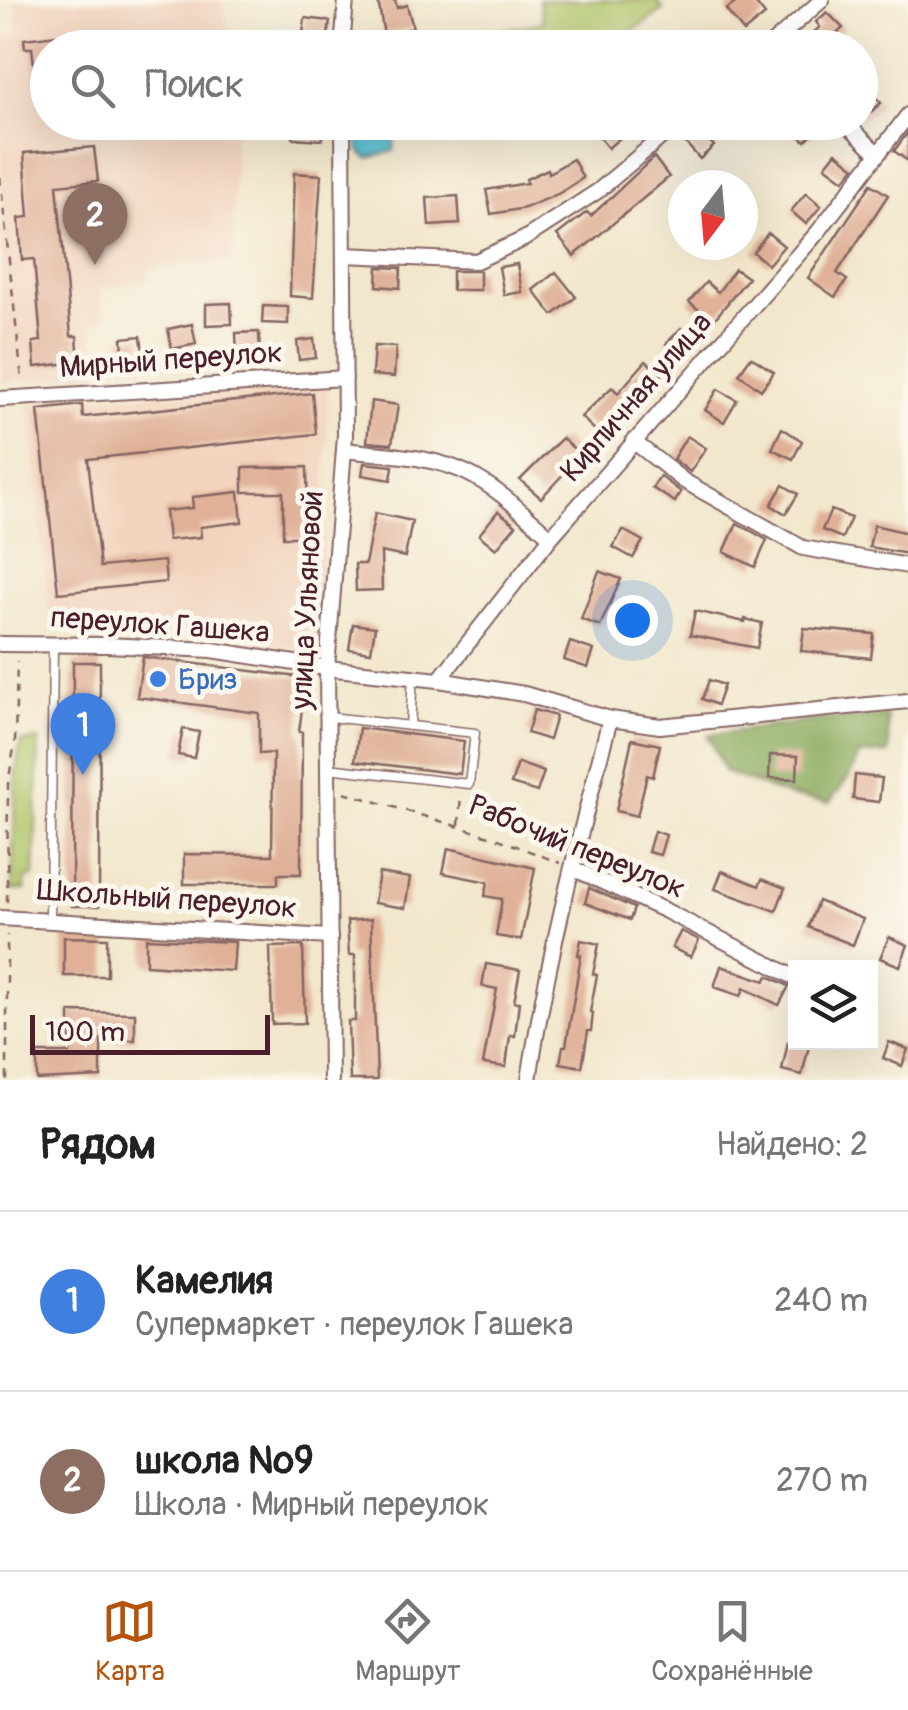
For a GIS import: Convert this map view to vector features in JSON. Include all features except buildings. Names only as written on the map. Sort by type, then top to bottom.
[{"type":"street","points":[[344,30],[346,0]]},
{"type":"street","points":[[788,30],[822,0]]},
{"type":"street","name":"Кирпичная улица","points":[[439,680],[551,537],[818,232],[908,115]]},
{"type":"street","name":"улица Ульяновой","points":[[331,1080],[327,668],[344,450],[343,140]]},
{"type":"street","points":[[345,255],[476,261],[524,239],[598,191],[657,140]]},
{"type":"street","points":[[864,140],[876,152]]},
{"type":"street","name":"Мирный переулок","points":[[0,398],[345,378]]},
{"type":"street","points":[[634,441],[684,481],[802,548],[908,566]]},
{"type":"street","points":[[344,450],[431,462],[468,474],[510,502],[551,537]]},
{"type":"street","name":"переулок Гашека","points":[[0,644],[212,650],[524,694],[610,719],[660,726],[908,701]]},
{"type":"street","points":[[529,1080],[572,868],[610,719]]},
{"type":"street","name":"Рабочий переулок","points":[[572,868],[788,974]]},
{"type":"street","name":"Школьный переулок","points":[[4,918],[330,937]]},
{"type":"lane","points":[[50,918],[52,644]]},
{"type":"lane","points":[[410,726],[413,676]]},
{"type":"lane","points":[[328,717],[475,732],[469,784],[328,768]]},
{"type":"path","points":[[0,177],[23,397]]},
{"type":"path","points":[[7,1080],[4,918],[17,644]]},
{"type":"path","points":[[459,827],[462,783]]},
{"type":"path","name":"Рабочий переулок","points":[[328,787],[459,827],[572,868]]},
{"type":"shaded area","points":[[15,0],[222,0],[229,30],[30,30],[30,140],[235,140],[233,261],[148,269],[149,281],[99,289],[106,319],[93,323],[97,374],[0,383],[0,41],[19,36]]},
{"type":"shaded area","points":[[328,387],[321,653],[50,617],[29,405],[86,397]]},
{"type":"green space","points":[[539,0],[657,0],[663,10],[634,30],[504,30],[543,22]]},
{"type":"green space","points":[[887,716],[889,753],[859,755],[849,777],[829,803],[789,796],[725,772],[708,735],[817,720]]},
{"type":"green space","points":[[39,740],[34,876],[25,879],[25,890],[12,890],[16,770],[21,742]]},
{"type":"water","points":[[357,140],[394,140],[394,151],[368,158],[360,151]]},
{"type":"place","name":"школа №9","points":[[95,265]]},
{"type":"place","name":"Бриз","points":[[158,679]]},
{"type":"place","name":"Камелия","points":[[83,775]]}]
